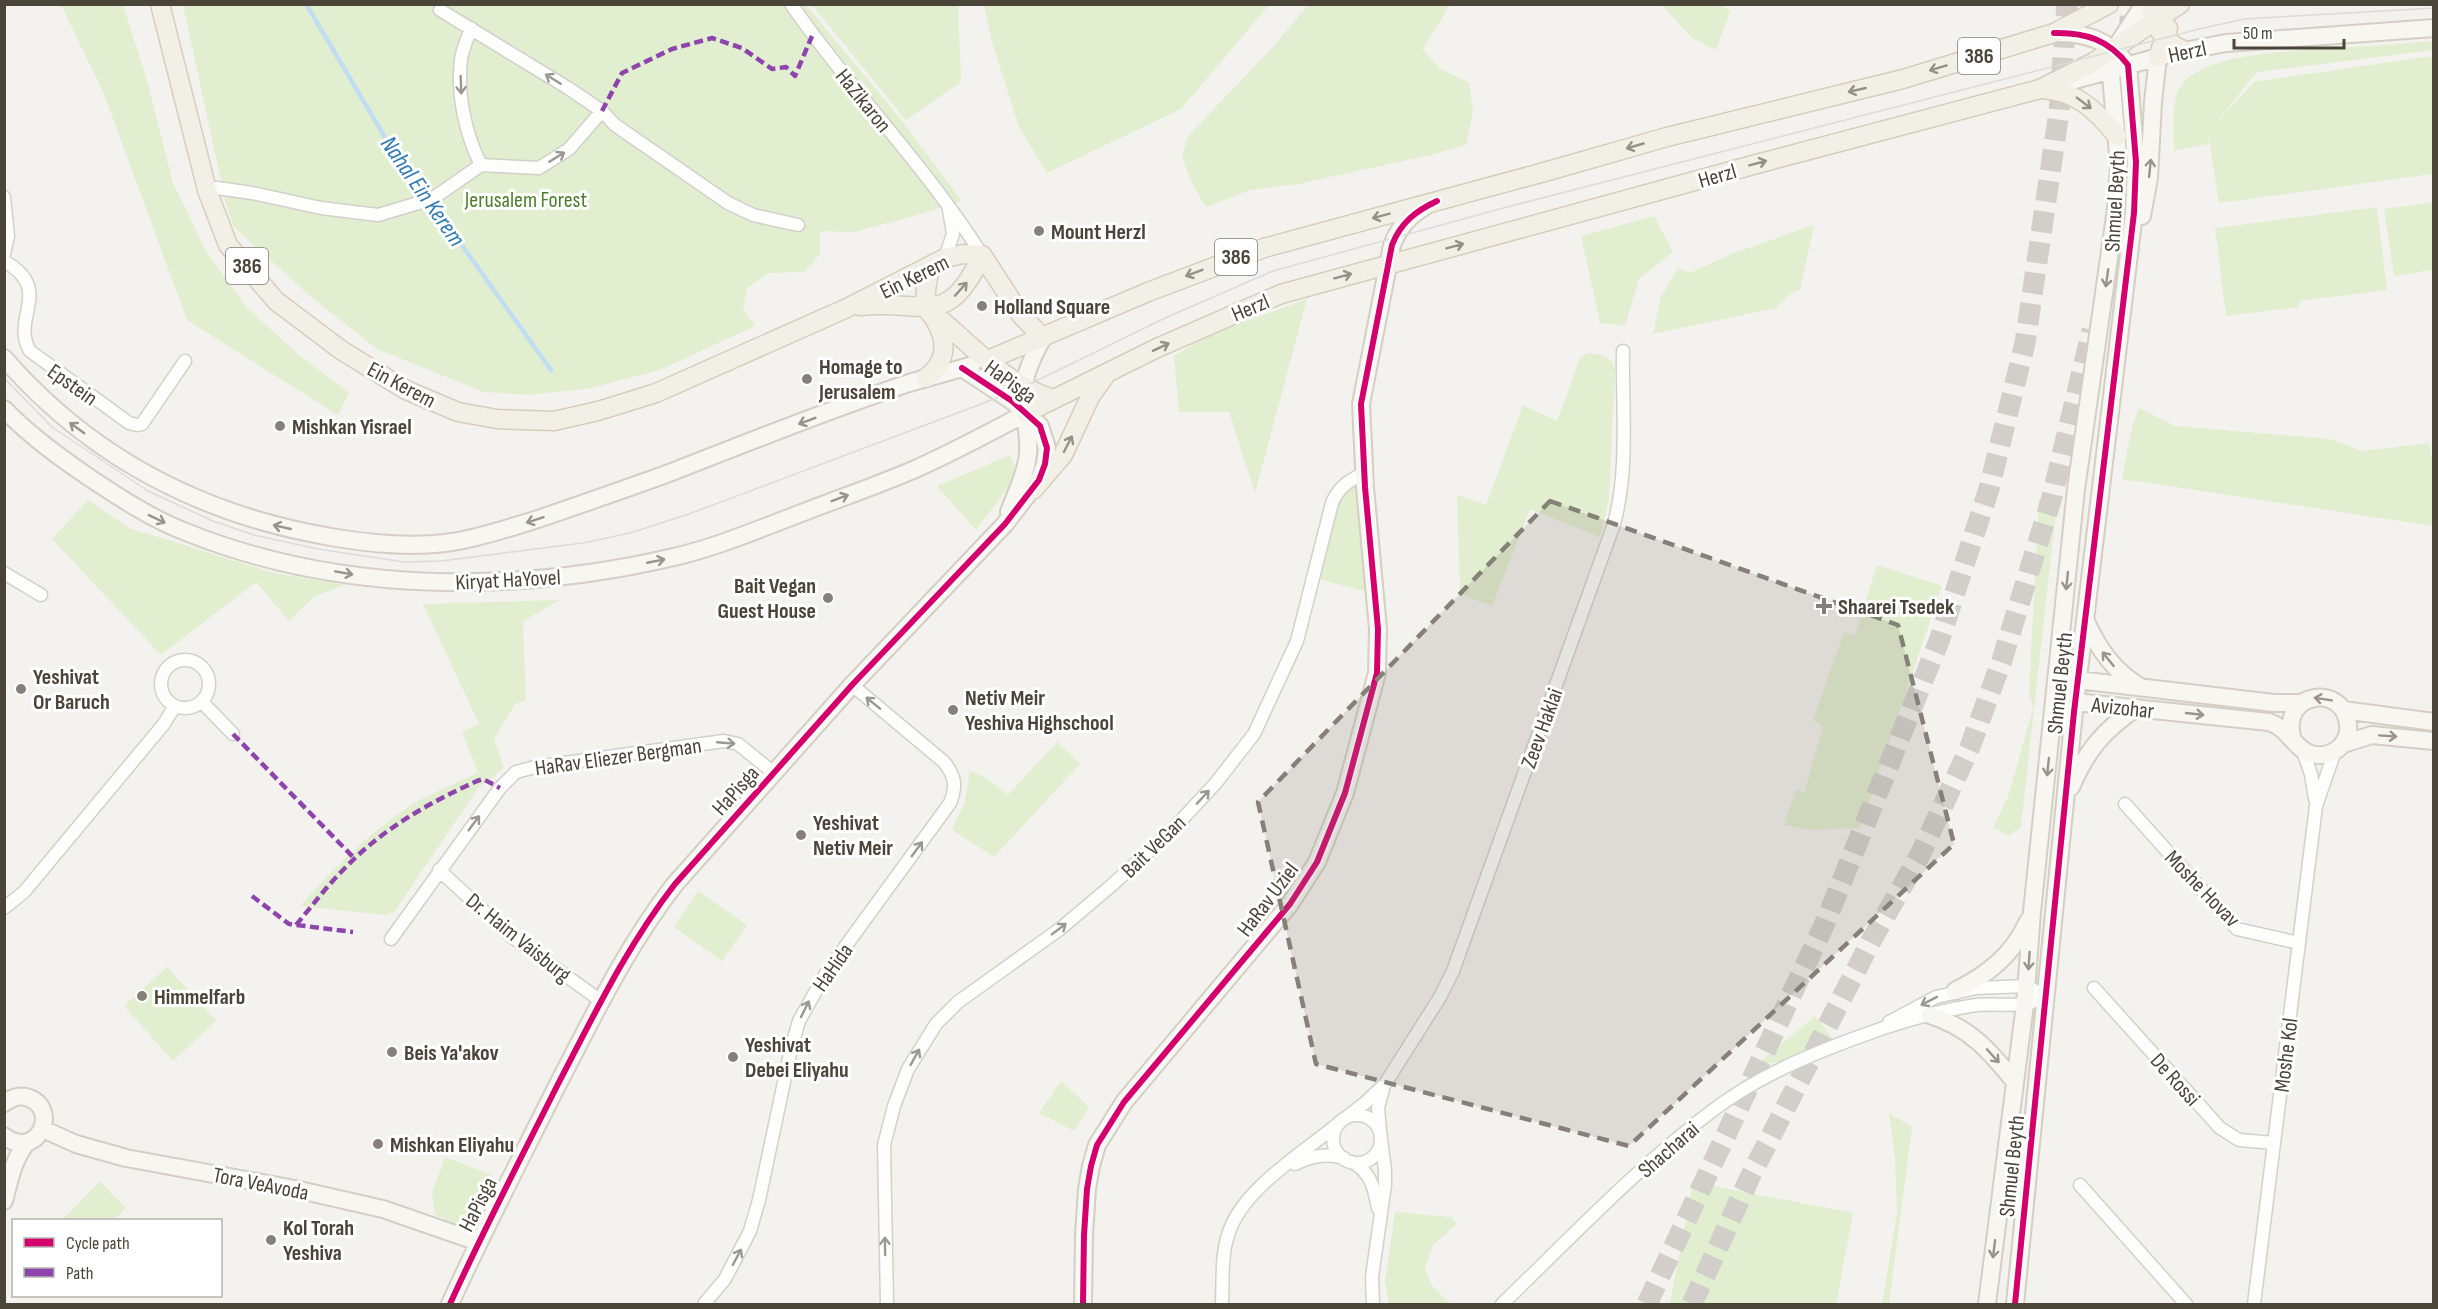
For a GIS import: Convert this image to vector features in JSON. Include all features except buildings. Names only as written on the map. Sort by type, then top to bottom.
[{"type":"main road","name":"Ein Kerem","points":[[160,4],[207,190],[228,245],[276,301],[342,350],[406,390],[458,412],[518,420],[554,421],[598,411],[656,393],[847,308],[938,261],[963,254],[982,255]]},
{"type":"main road","name":"386","points":[[988,360],[1235,257],[1667,137],[1903,79],[2054,33],[2109,4]]},
{"type":"main road","points":[[2151,4],[2159,30],[2158,57]]},
{"type":"main road","name":"386","points":[[2040,89],[2075,73],[2114,50],[2159,30],[2181,4]]},
{"type":"main road","points":[[2159,30],[2184,51]]},
{"type":"main road","points":[[2040,89],[2066,93],[2081,100],[2117,136]]},
{"type":"main road","name":"Herzl","points":[[1026,413],[1108,372],[1281,294],[2040,89]]},
{"type":"main road","points":[[927,308],[944,304],[954,297],[972,277],[982,255]]},
{"type":"main road","name":"HaZikaron","points":[[982,255],[1021,315],[1043,338]]},
{"type":"main road","points":[[926,378],[941,363],[945,349],[941,332],[927,308],[927,284],[938,261]]},
{"type":"main road","name":"Ein Kerem","points":[[847,308],[871,304],[927,308],[1024,387],[1054,399]]},
{"type":"main road","points":[[1033,490],[1063,455],[1090,397],[1108,372]]},
{"type":"street","name":"HaZikaron","points":[[790,4],[812,36],[939,193],[982,255]]},
{"type":"street","name":"Shmuel Beyth","points":[[1987,1305],[2027,986],[2032,912],[2076,489],[2116,209],[2117,136],[2110,70],[2114,50],[2144,4]]},
{"type":"street","points":[[440,10],[602,111],[615,125],[729,203],[753,215],[798,225]]},
{"type":"street","points":[[471,28],[461,58],[463,110],[471,145],[481,165]]},
{"type":"street","name":"Herzl","points":[[2040,89],[2158,57],[2252,40],[2433,28]]},
{"type":"street","points":[[2054,33],[2085,34],[2114,50],[2128,65]]},
{"type":"street","points":[[2126,287],[2150,178],[2153,92],[2158,57]]},
{"type":"street","name":"Shmuel Beyth","points":[[2015,1305],[2075,702],[2134,213],[2136,162],[2128,65]]},
{"type":"street","points":[[207,190],[217,188],[252,193],[321,208],[378,215],[432,199],[481,165],[539,168],[569,149],[602,111]]},
{"type":"street","name":"HaZikaron","points":[[938,261],[952,242],[953,227],[949,210],[939,193]]},
{"type":"street","points":[[4,197],[8,236],[4,254]]},
{"type":"street","points":[[1364,473],[1361,405],[1372,343],[1393,262],[1392,245],[1400,227],[1417,212],[1437,201]]},
{"type":"street","name":"Epstein","points":[[4,261],[21,274],[28,286],[29,311],[23,330],[25,342],[30,351],[129,423],[137,426],[142,424],[185,362]]},
{"type":"street","name":"HaPisga","points":[[1005,524],[1026,466],[1028,446],[1024,387],[1030,364],[1043,338]]},
{"type":"street","name":"Zeev Haklai","points":[[1344,1119],[1384,1084],[1426,1021],[1452,971],[1614,524],[1618,509],[1623,454],[1623,351]]},
{"type":"street","name":"Kiryat HaYovel","points":[[4,358],[47,404],[75,426],[125,461],[197,500],[280,527],[369,543],[408,545],[475,538],[542,517],[926,378],[988,360]]},
{"type":"street","name":"HaPisga","points":[[450,1305],[478,1242],[600,1001],[636,938],[656,909],[675,884],[852,685],[1005,524],[1033,490],[1043,472],[1047,448],[1042,430],[1026,413],[962,368]]},
{"type":"street","name":"Kiryat HaYovel","points":[[4,409],[39,443],[72,466],[146,513],[183,531],[247,554],[363,577],[412,582],[558,577],[599,572],[675,557],[758,530],[910,471],[1026,413]]},
{"type":"street","name":"Bait VeGan","points":[[886,1305],[884,1145],[897,1097],[908,1069],[920,1048],[936,1024],[958,1002],[1060,929],[1113,885],[1172,830],[1254,734],[1297,641],[1337,491],[1347,482],[1364,473]]},
{"type":"street","name":"HaRav Uziel","points":[[1083,1305],[1087,1189],[1097,1145],[1124,1102],[1290,904],[1307,880],[1330,832],[1345,793],[1373,694],[1379,650],[1364,473]]},
{"type":"street","points":[[4,573],[41,595]]},
{"type":"street","points":[[2085,619],[2096,642],[2110,662],[2143,688]]},
{"type":"street","points":[[178,661],[194,662],[206,672],[209,688],[202,702],[188,708],[175,706],[166,699],[161,684],[166,670],[178,661]]},
{"type":"street","name":"Avizohar","points":[[2056,688],[2078,680],[2274,703],[2301,703],[2308,699],[2324,698],[2331,700],[2343,710],[2433,722]]},
{"type":"street","name":"HaHida","points":[[704,1305],[725,1279],[750,1231],[799,1021],[826,973],[950,803],[955,791],[954,776],[944,762],[852,685]]},
{"type":"street","name":"Avizohar","points":[[2056,688],[2075,702],[2269,722],[2283,729],[2303,751]]},
{"type":"street","points":[[202,702],[233,734]]},
{"type":"street","points":[[2292,737],[2290,722],[2301,703]]},
{"type":"street","points":[[4,908],[24,892],[162,725],[175,706]]},
{"type":"street","points":[[2064,808],[2077,774],[2095,743],[2112,726],[2136,708]]},
{"type":"street","points":[[2339,747],[2349,727],[2343,710]]},
{"type":"street","points":[[2303,751],[2319,755],[2372,735],[2433,741]]},
{"type":"street","name":"HaRav Eliezer Bergman","points":[[391,939],[500,788],[516,772],[535,767],[724,741],[738,744],[774,773]]},
{"type":"street","name":"Moshe Kol","points":[[2316,806],[2339,747]]},
{"type":"street","name":"Moshe Kol","points":[[2254,1305],[2316,806],[2312,774],[2303,751]]},
{"type":"street","name":"Moshe Hovav","points":[[2125,804],[2237,929],[2299,943]]},
{"type":"street","name":"Dr. Haim Vaisburg","points":[[439,870],[511,936],[600,1001]]},
{"type":"street","points":[[1955,991],[2000,963],[2018,940],[2032,912]]},
{"type":"street","name":"Shacharai","points":[[1862,1036],[1936,997],[1955,991],[1990,986],[2027,986]]},
{"type":"street","points":[[2027,986],[2046,997]]},
{"type":"street","name":"De Rossi","points":[[2094,988],[2220,1128],[2239,1140],[2274,1143]]},
{"type":"street","name":"Shacharai","points":[[1502,1305],[1601,1207],[1713,1110],[1762,1079],[1799,1061],[1862,1036],[1930,1015],[1989,1004],[2025,1004],[2046,997]]},
{"type":"street","points":[[1930,1015],[1947,1021],[1970,1034],[2015,1082]]},
{"type":"street","name":"Zeev Haklai","points":[[1380,1136],[1378,1108],[1384,1084]]},
{"type":"street","points":[[4,1103],[21,1096],[36,1101],[44,1115],[43,1129],[38,1136],[27,1142],[17,1143],[4,1136]]},
{"type":"street","points":[[1222,1305],[1227,1237],[1251,1196],[1344,1119],[1358,1115],[1366,1117],[1376,1125],[1380,1136],[1385,1185],[1372,1278],[1373,1305]]},
{"type":"street","points":[[1344,1119],[1333,1136],[1334,1144],[1338,1153],[1361,1167],[1371,1180],[1380,1220]]},
{"type":"street","name":"Tora VeAvoda","points":[[43,1129],[76,1144],[126,1158],[367,1205],[412,1218],[478,1242]]},
{"type":"street","points":[[1268,1180],[1307,1158],[1331,1155],[1348,1160],[1368,1160],[1379,1148],[1380,1136]]},
{"type":"street","points":[[4,1201],[13,1165],[27,1142]]},
{"type":"street","points":[[2080,1185],[2186,1305]]},
{"type":"highlighted area","points":[[1550,501],[1898,625],[1954,844],[1629,1146],[1316,1064],[1258,802]]},
{"type":"green space","points":[[984,4],[1269,5],[1181,109],[1047,173],[1019,127],[992,42]]},
{"type":"green space","points":[[61,5],[123,5],[146,77],[173,183],[206,251],[246,307],[298,354],[349,393],[338,415],[187,320],[104,94]]},
{"type":"green space","name":"Jerusalem Forest","points":[[183,5],[806,5],[898,116],[962,201],[854,232],[820,231],[820,254],[804,272],[769,273],[747,288],[743,308],[755,326],[660,370],[587,389],[529,395],[484,392],[377,349],[310,296],[233,226],[226,204]]},
{"type":"green space","points":[[812,5],[958,5],[961,82],[906,120]]},
{"type":"green space","points":[[1308,5],[1450,5],[1423,49],[1439,68],[1469,83],[1473,112],[1466,145],[1298,184],[1250,190],[1206,207],[1190,180],[1182,156],[1188,136],[1272,48]]},
{"type":"green space","points":[[1662,5],[1722,5],[1730,12],[1716,50],[1691,37]]},
{"type":"green space","points":[[2433,41],[2433,50],[2257,72],[2213,126],[2254,82],[2433,56],[2433,174],[2219,203],[2209,140],[2212,129],[2207,144],[2174,151],[2174,113],[2178,91],[2188,78],[2205,68],[2226,61],[2274,52]]},
{"type":"green space","points":[[2433,202],[2433,270],[2394,276],[2384,209]]},
{"type":"green space","points":[[2377,207],[2387,290],[2299,301],[2299,307],[2226,316],[2215,228]]},
{"type":"green space","points":[[1654,216],[1673,252],[1639,279],[1625,326],[1600,323],[1581,236]]},
{"type":"green space","points":[[1814,225],[1800,290],[1791,293],[1776,308],[1653,334],[1661,297],[1678,268],[1690,273],[1731,254]]},
{"type":"green space","points":[[1307,299],[1255,493],[1229,412],[1179,412],[1174,356],[1213,333]]},
{"type":"green space","points":[[1587,353],[1607,358],[1615,367],[1609,499],[1600,537],[1530,509],[1492,606],[1460,594],[1457,495],[1486,505],[1523,405],[1557,421],[1580,358]]},
{"type":"green space","points":[[2139,408],[2175,426],[2330,439],[2362,451],[2429,443],[2433,457],[2433,526],[2122,479],[2132,426]]},
{"type":"green space","points":[[1010,455],[1015,467],[1010,485],[976,530],[937,486]]},
{"type":"green space","points":[[1361,479],[1372,593],[1318,579],[1337,501],[1343,492]]},
{"type":"green space","points":[[2039,499],[2045,499],[2056,511],[2021,827],[2009,836],[1993,828],[2008,797],[2033,709],[2029,691]]},
{"type":"green space","points":[[88,500],[129,528],[274,573],[345,585],[315,596],[289,621],[256,582],[161,655],[52,539]]},
{"type":"green space","points":[[1877,565],[1942,586],[1860,828],[1810,830],[1784,825],[1796,789],[1804,793],[1823,727],[1813,720],[1844,632],[1855,635]]},
{"type":"green space","points":[[560,600],[523,621],[526,700],[515,704],[494,739],[504,768],[478,788],[395,911],[386,915],[300,906],[351,853],[378,829],[416,802],[478,772],[462,732],[479,724],[423,604]]},
{"type":"green space","points":[[1057,742],[1080,764],[994,857],[952,830],[965,801],[970,771],[985,777],[1008,795]]},
{"type":"green space","points":[[698,891],[747,925],[722,961],[674,927]]},
{"type":"green space","points":[[167,967],[216,1021],[173,1061],[124,1006]]},
{"type":"green space","points":[[1815,1016],[1832,1038],[1785,1061],[1756,1065]]},
{"type":"green space","points":[[1061,1081],[1089,1107],[1074,1131],[1039,1113]]},
{"type":"green space","points":[[1889,1113],[1912,1127],[1889,1304],[1882,1304],[1897,1212],[1895,1157]]},
{"type":"green space","points":[[445,1157],[491,1175],[478,1209],[465,1225],[450,1222],[435,1214],[432,1193]]},
{"type":"green space","points":[[100,1181],[126,1208],[114,1219],[63,1219]]},
{"type":"green space","points":[[1693,1182],[1853,1213],[1836,1304],[1670,1304]]},
{"type":"green space","points":[[1395,1212],[1451,1217],[1457,1224],[1433,1245],[1425,1269],[1432,1286],[1451,1304],[1389,1304],[1385,1282]]},
{"type":"waterway","name":"Nahal Ein Kerem","points":[[306,4],[386,139],[551,370]]},
{"type":"tunnel","points":[[1647,1304],[1825,923],[1939,641],[1989,489],[2025,343],[2059,112],[2067,4]]},
{"type":"tunnel","points":[[2129,37],[2131,4]]},
{"type":"tunnel","points":[[1692,1304],[1751,1175],[1871,941],[1920,855],[1970,747],[2002,660],[2052,497],[2092,330]]},
{"type":"tram line","points":[[4,378],[52,427],[148,491],[213,521],[254,535],[318,549],[404,562],[441,561],[583,543],[630,533],[686,515],[976,406],[1024,387],[1163,319],[1273,271],[1507,207],[2199,29],[2244,19],[2434,8]]},
{"type":"marked path","points":[[602,111],[622,73],[672,49],[712,38],[742,48],[772,69],[786,67],[795,76],[812,36]]},
{"type":"marked path","points":[[233,734],[354,858]]},
{"type":"marked path","points":[[296,925],[358,855],[389,830],[477,781],[483,779],[500,788]]},
{"type":"marked path","points":[[252,896],[289,924],[353,932]]},
{"type":"cycle path","points":[[2015,1304],[2074,712],[2134,213],[2136,162],[2128,65],[2113,49],[2096,39],[2076,34],[2054,33]]},
{"type":"cycle path","points":[[1083,1304],[1087,1189],[1097,1145],[1124,1102],[1290,904],[1317,862],[1345,793],[1377,673],[1378,629],[1365,487],[1361,404],[1392,245],[1410,218],[1437,201]]},
{"type":"cycle path","points":[[450,1304],[597,1009],[657,908],[675,884],[852,685],[1005,524],[1039,480],[1045,464],[1047,448],[1040,426],[1012,401],[962,368]]},
{"type":"place","name":"Mount Herzl","points":[[1039,231]]},
{"type":"place","name":"Holland Square","points":[[982,306]]},
{"type":"place","name":"Homage to Jerusalem","points":[[807,379]]},
{"type":"place","name":"Mishkan Yisrael","points":[[280,426]]},
{"type":"place","name":"Bait Vegan Guest House","points":[[828,598]]},
{"type":"place","name":"Shaarei Tsedek","points":[[1824,606]]},
{"type":"place","name":"Yeshivat Or Baruch","points":[[21,689]]},
{"type":"place","name":"Netiv Meir Yeshiva Highschool","points":[[953,710]]},
{"type":"place","name":"Yeshivat Netiv Meir","points":[[801,835]]},
{"type":"place","name":"Himmelfarb","points":[[142,996]]},
{"type":"place","name":"Beis Ya'akov","points":[[392,1052]]},
{"type":"place","name":"Yeshivat Debei Eliyahu","points":[[733,1057]]},
{"type":"place","name":"Mishkan Eliyahu","points":[[378,1144]]},
{"type":"place","name":"Kol Torah Yeshiva","points":[[271,1240]]}]
